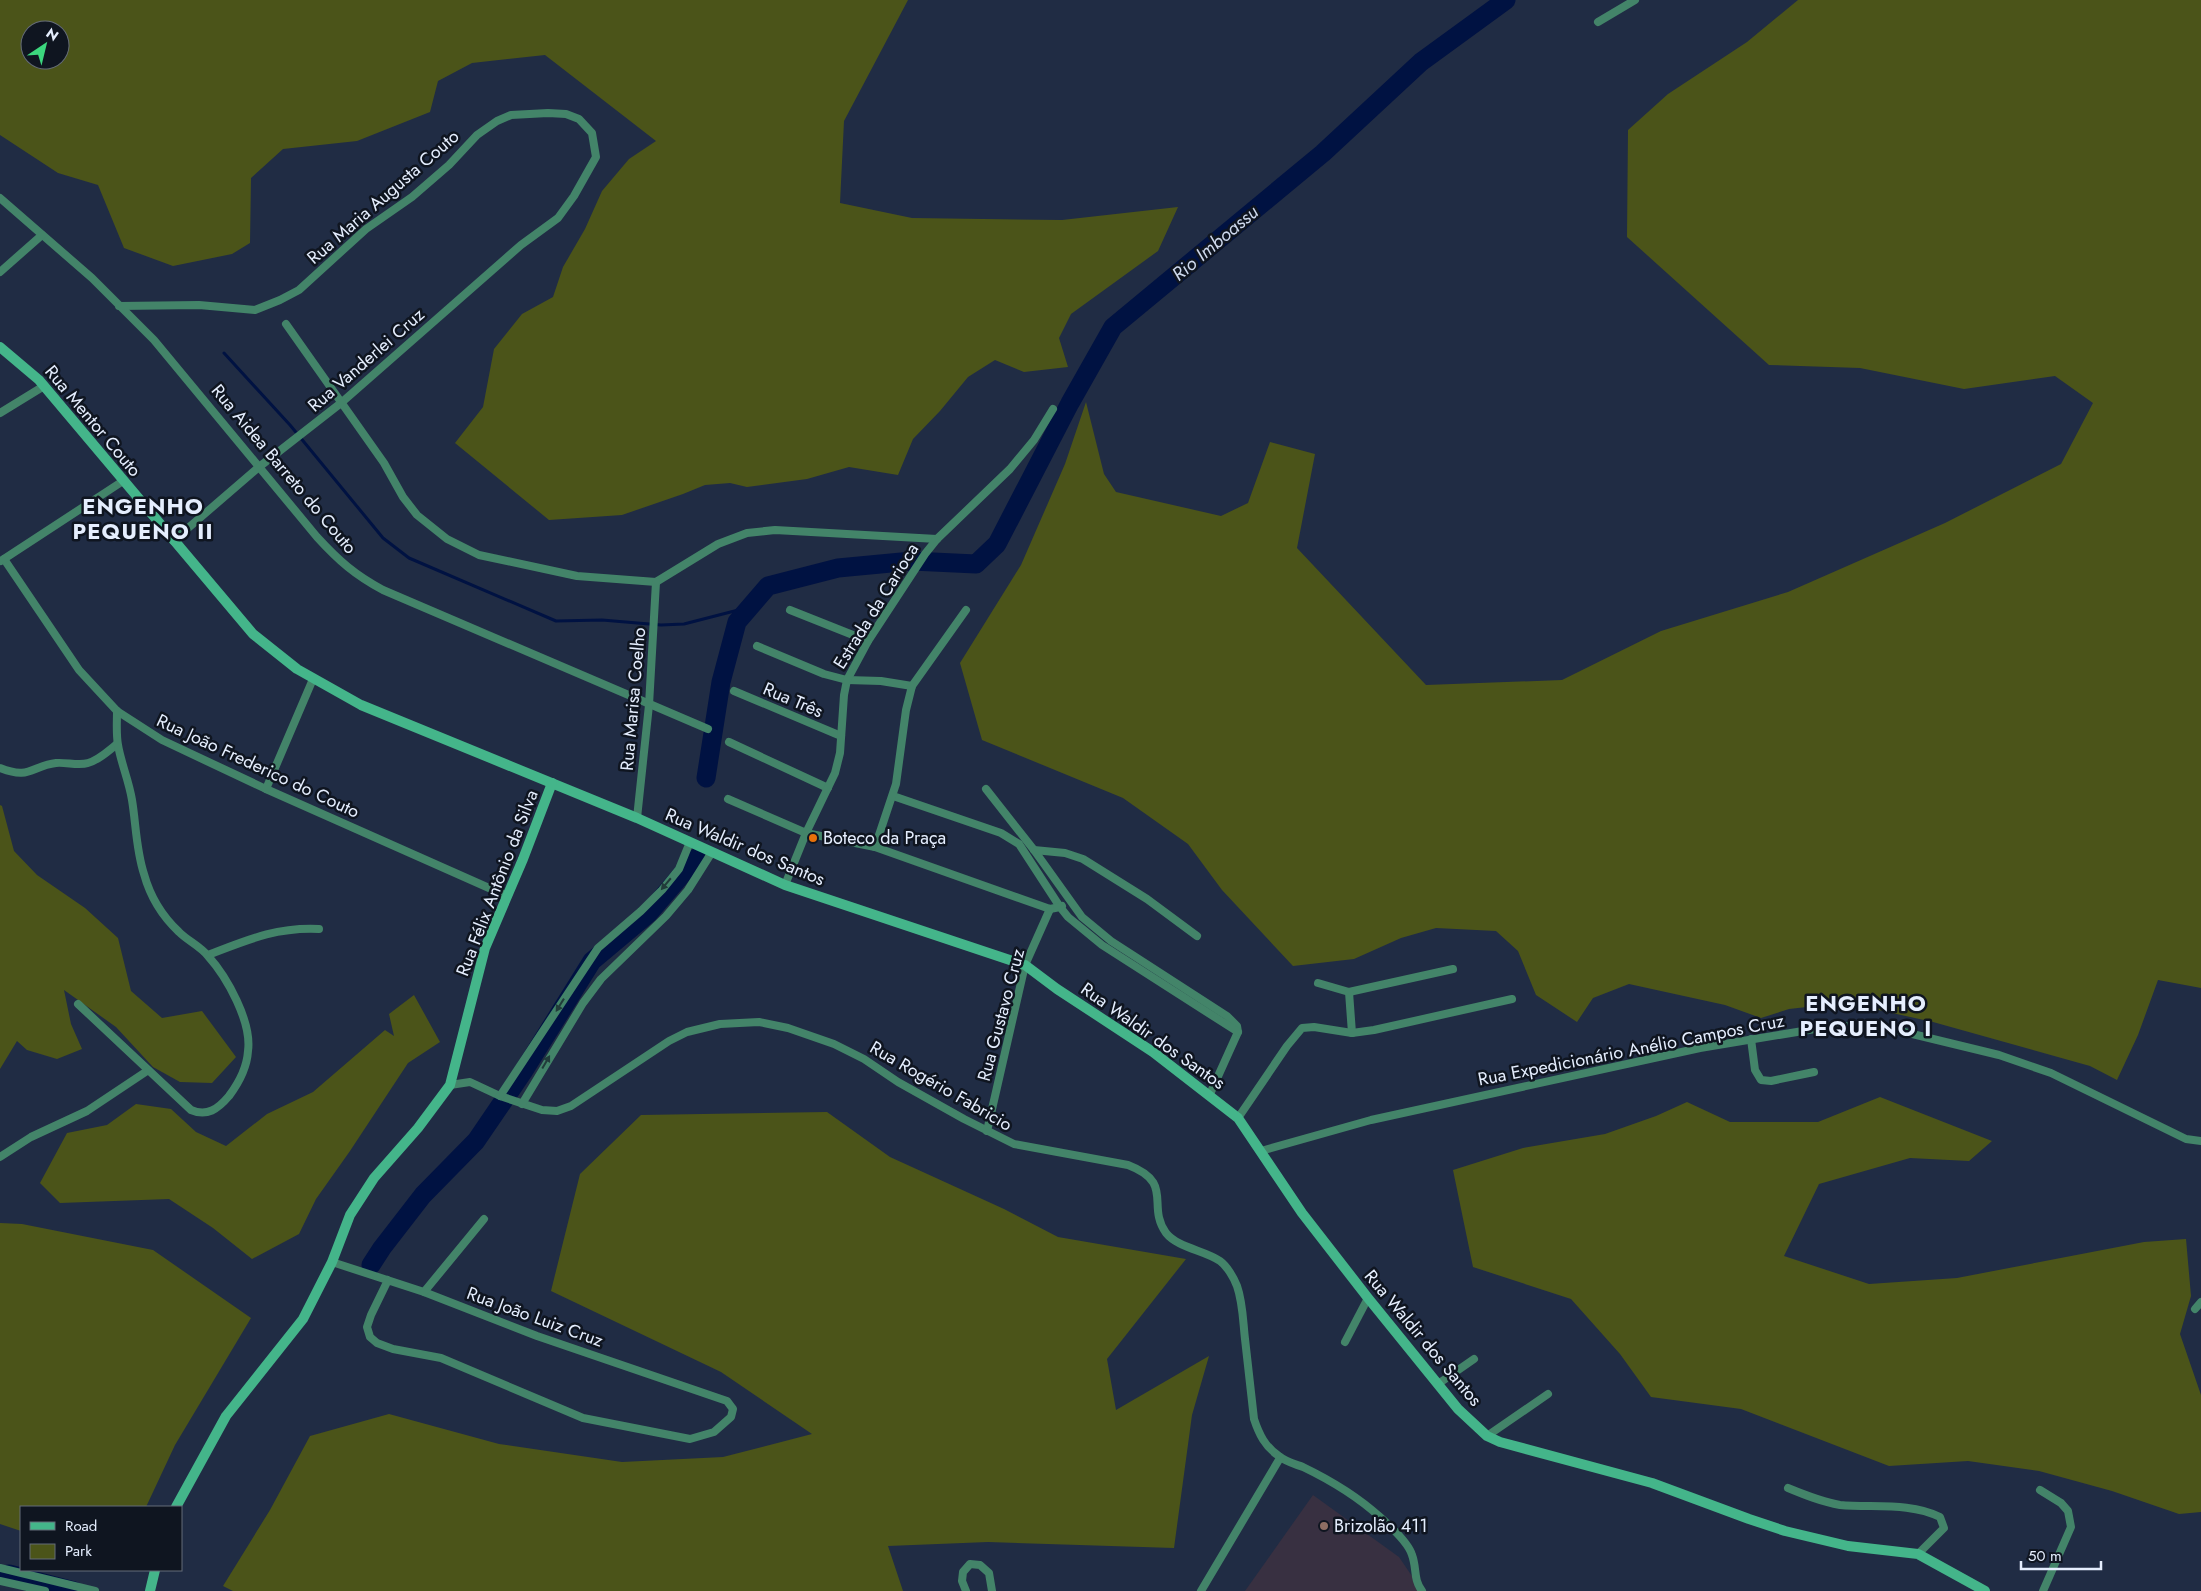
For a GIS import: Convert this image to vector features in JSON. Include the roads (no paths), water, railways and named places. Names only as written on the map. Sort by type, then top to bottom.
[{"type":"street","points":[[1598,22],[1635,0]]},
{"type":"street","name":"Rua Maria Augusta Couto","points":[[119,306],[199,305],[255,310],[280,300],[299,290],[366,229],[412,197],[449,165],[477,135],[497,121],[511,115],[566,114],[579,119],[592,133],[596,157],[574,196]]},
{"type":"street","name":"Rua Vanderlei Cruz","points":[[173,540],[259,467],[341,403],[521,245],[558,218],[574,196]]},
{"type":"street","name":"Rua Aidea Barreto do Couto","points":[[0,198],[92,278],[160,348],[340,562],[360,578],[383,590],[708,730]]},
{"type":"street","points":[[0,272],[42,235]]},
{"type":"street","points":[[286,324],[384,464],[407,503],[417,515],[447,539],[479,555],[577,576],[656,582],[718,544],[748,533],[775,530],[936,539]]},
{"type":"street","name":"Rua Mentor Couto","points":[[0,347],[44,386],[216,589]]},
{"type":"street","points":[[0,413],[44,386]]},
{"type":"street","name":"Estrada da Carioca","points":[[784,884],[835,773],[840,753],[844,695],[847,680],[868,641],[936,539],[1010,469],[1034,440],[1053,409]]},
{"type":"street","points":[[2,561],[123,481]]},
{"type":"street","name":"Rua João Frederico do Couto","points":[[2,561],[79,670],[118,711],[162,740],[266,789],[507,896]]},
{"type":"street","name":"Rua Marisa Coelho","points":[[637,818],[649,705],[656,614],[656,582]]},
{"type":"street","name":"Rua Waldir dos Santos","points":[[216,589],[253,634],[277,655],[361,705],[637,818],[784,884],[1025,965],[1057,989],[1153,1052],[1210,1094],[1238,1118],[1302,1213],[1368,1298],[1458,1409],[1487,1436],[1500,1442],[1652,1483],[1749,1520],[1785,1530],[1848,1546],[1918,1554],[1985,1591]]},
{"type":"street","points":[[790,610],[868,641]]},
{"type":"street","points":[[875,847],[893,796],[906,710],[912,686],[966,610]]},
{"type":"street","points":[[757,646],[824,674],[847,680],[881,681],[912,686]]},
{"type":"street","points":[[266,789],[313,678]]},
{"type":"street","name":"Rua Três","points":[[734,691],[841,736]]},
{"type":"street","points":[[78,1004],[113,1035],[147,1071],[191,1110],[200,1114],[211,1112],[224,1102],[234,1089],[242,1073],[249,1051],[245,1024],[229,984],[208,955],[179,932],[165,917],[153,900],[144,874],[138,850],[132,798],[118,744],[118,711]]},
{"type":"street","points":[[729,742],[828,788]]},
{"type":"street","points":[[0,768],[12,773],[28,773],[53,763],[86,764],[118,744]]},
{"type":"street","name":"Rua Félix Antônio da Silva","points":[[177,1506],[226,1416],[303,1319],[332,1262],[350,1215],[374,1178],[418,1128],[450,1085],[485,948],[552,783]]},
{"type":"street","points":[[986,788],[1034,850],[1068,900],[1094,929],[1227,1016],[1238,1029]]},
{"type":"street","points":[[893,796],[1013,839],[1019,844],[1068,917],[1102,945],[1238,1029]]},
{"type":"street","name":"Rua Waldir dos Santos","points":[[728,799],[806,833],[875,847],[1050,909]]},
{"type":"street","points":[[500,1096],[598,948],[662,890],[678,869],[690,842]]},
{"type":"street","points":[[1034,850],[1065,853],[1083,859],[1147,899],[1196,936]]},
{"type":"street","points":[[522,1104],[583,1002],[601,980],[666,916],[688,890],[712,852]]},
{"type":"street","points":[[1050,909],[1060,907],[1068,900]]},
{"type":"street","name":"Rua Gustavo Cruz","points":[[987,1131],[1025,965],[1050,909]]},
{"type":"street","points":[[208,955],[276,931],[318,929]]},
{"type":"street","points":[[1318,983],[1349,992],[1453,969]]},
{"type":"street","points":[[1349,992],[1352,1032]]},
{"type":"street","points":[[1238,1118],[1294,1036],[1302,1028],[1314,1027],[1352,1032],[1374,1030],[1512,1000]]},
{"type":"street","name":"Rua Rogério Fabricio","points":[[450,1085],[470,1082],[522,1104],[542,1110],[557,1111],[571,1106],[669,1041],[687,1032],[720,1024],[759,1022],[788,1028],[842,1048],[864,1059],[898,1082],[1014,1144],[1128,1165],[1144,1171],[1157,1189],[1160,1220],[1166,1232],[1174,1240],[1221,1262],[1237,1285],[1242,1310],[1254,1419],[1262,1438],[1280,1458],[1304,1468],[1346,1492],[1380,1517],[1412,1555],[1416,1582],[1422,1591]]},
{"type":"street","name":"Rua Expedicionário Anélio Campos Cruz","points":[[1261,1151],[1371,1120],[1700,1048],[1815,1029],[1858,1025],[1900,1031],[2000,1055],[2051,1073],[2186,1139],[2201,1141]]},
{"type":"street","points":[[1210,1094],[1238,1029]]},
{"type":"street","points":[[1751,1039],[1755,1070],[1761,1080],[1771,1081],[1814,1072]]},
{"type":"street","points":[[0,1157],[31,1138],[87,1111],[147,1071]]},
{"type":"street","points":[[424,1292],[484,1219]]},
{"type":"street","name":"Rua João Luiz Cruz","points":[[332,1262],[388,1280],[424,1292],[537,1336],[727,1401],[733,1410],[731,1416],[714,1432],[690,1439],[583,1418],[441,1358],[393,1349],[377,1343],[370,1337],[367,1327],[388,1280]]},
{"type":"street","points":[[1345,1342],[1368,1298]]},
{"type":"street","points":[[2196,1309],[2201,1302]]},
{"type":"street","points":[[1438,1384],[1474,1359]]},
{"type":"street","points":[[1487,1436],[1548,1394]]},
{"type":"street","points":[[1201,1591],[1280,1458]]},
{"type":"street","points":[[1788,1488],[1810,1497],[1839,1504],[1915,1509],[1935,1515],[1940,1518],[1944,1528],[1918,1554]]},
{"type":"street","points":[[2040,1490],[2061,1503],[2068,1511],[2071,1527],[2043,1591]]},
{"type":"street","points":[[966,1591],[962,1581],[963,1572],[970,1564],[975,1564],[980,1565],[989,1574],[992,1591]]},
{"type":"street","points":[[0,1568],[95,1591]]},
{"type":"street","points":[[150,1591],[155,1571]]},
{"type":"street","points":[[0,1580],[45,1591]]},
{"type":"waterway","name":"Rio Imboassu","points":[[706,778],[721,682],[737,622],[768,586],[838,568],[912,561],[976,564],[997,544],[1070,403],[1113,327],[1323,153],[1421,62],[1506,0]]},
{"type":"waterway","points":[[224,353],[290,425],[383,538],[409,558],[556,621],[602,620],[661,625],[684,624],[750,607]]},
{"type":"waterway","points":[[371,1265],[423,1195],[476,1141],[523,1072],[592,961],[648,914],[696,858]]},
{"type":"waterway","points":[[9,1574],[74,1591]]},
{"type":"place","name":"Boteco da Praça","points":[[813,838]]},
{"type":"place","name":"Brizolão 411","points":[[1324,1526]]},
{"type":"district","name":"ENGENHO PEQUENO II","points":[[143,518]]},
{"type":"district","name":"ENGENHO PEQUENO I","points":[[1866,1016]]}]
